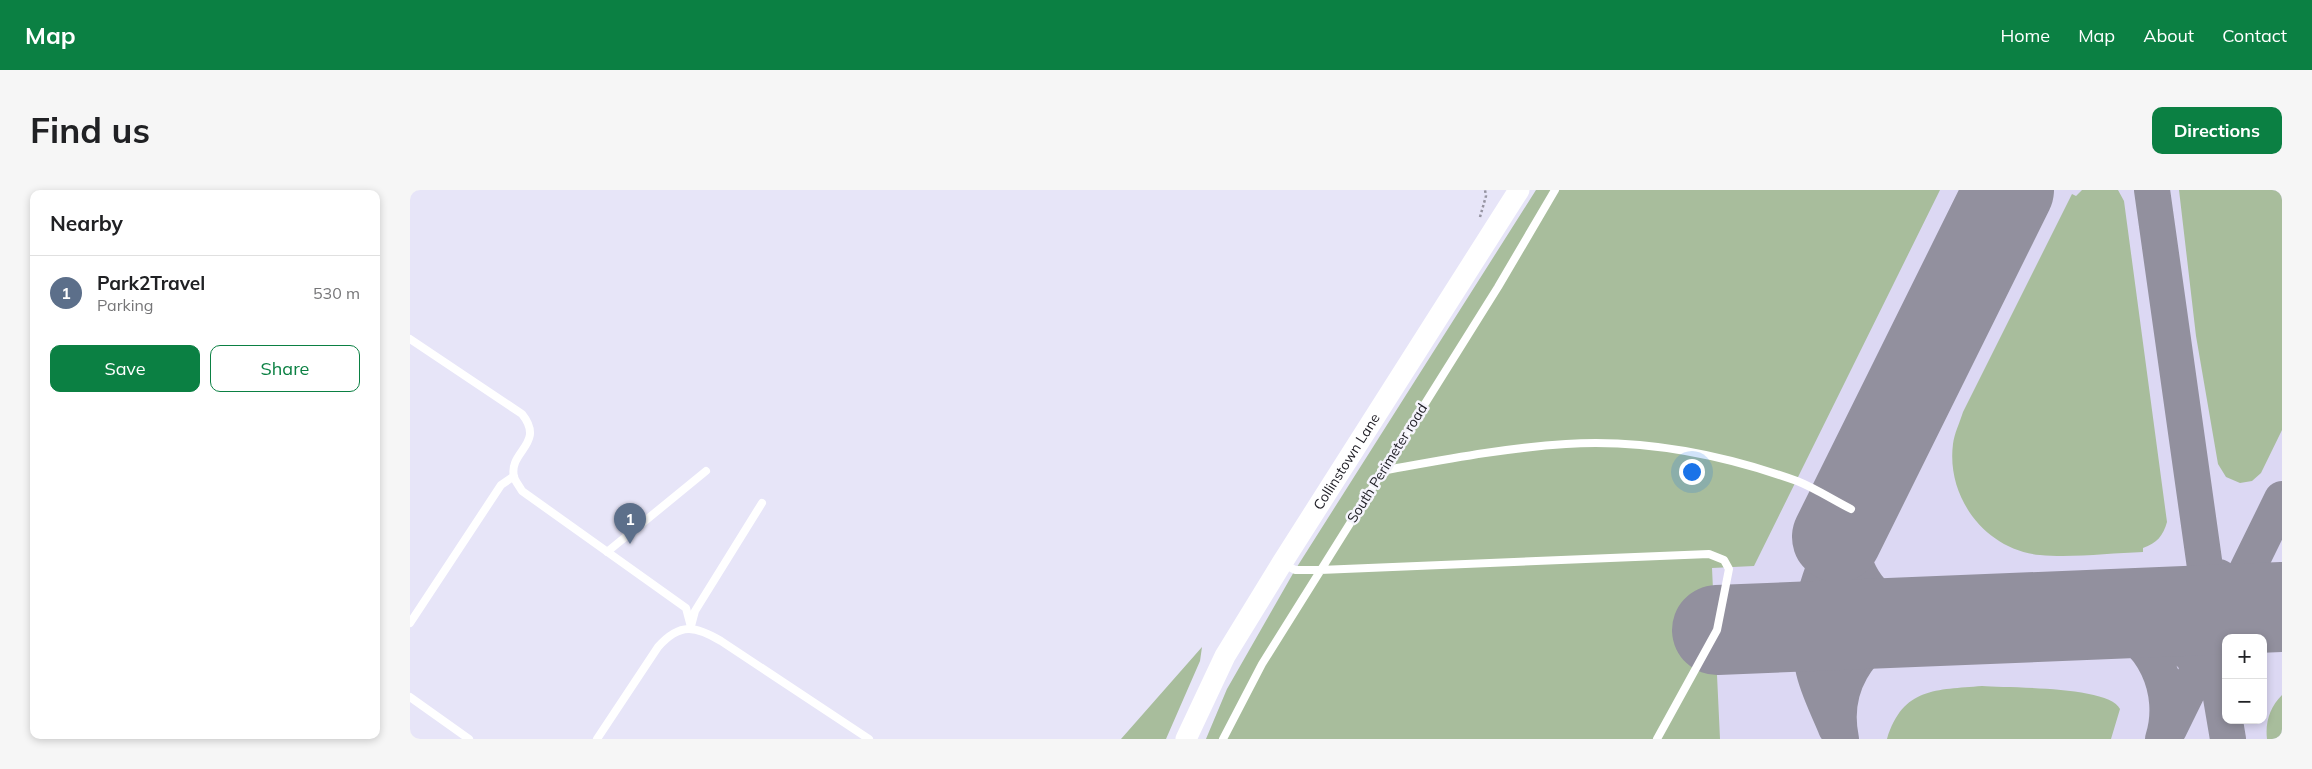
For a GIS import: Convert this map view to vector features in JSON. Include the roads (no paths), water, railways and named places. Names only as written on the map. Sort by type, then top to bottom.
[{"type":"street","name":"Collinstown Lane","points":[[1186,739],[1225,656],[1519,190]]},
{"type":"lane","name":"South Perimeter road","points":[[1223,739],[1262,664],[1381,471],[1498,287],[1555,190]]},
{"type":"lane","points":[[410,339],[522,414],[529,424],[531,435],[516,462],[514,476],[522,491],[686,608],[691,627]]},
{"type":"lane","points":[[1381,471],[1491,451],[1566,444],[1622,444],[1706,455],[1798,482],[1851,509]]},
{"type":"lane","points":[[608,552],[706,470]]},
{"type":"lane","points":[[410,623],[501,485],[514,476]]},
{"type":"lane","points":[[691,627],[695,611],[762,503]]},
{"type":"lane","points":[[1282,563],[1295,570],[1320,570],[1709,554],[1724,560],[1729,569],[1717,630],[1657,739]]},
{"type":"lane","points":[[598,739],[658,646],[672,635],[691,627],[703,630],[721,641],[870,739]]},
{"type":"lane","points":[[410,697],[469,739]]},
{"type":"place","name":"Park2Travel","points":[[630,544]]}]
